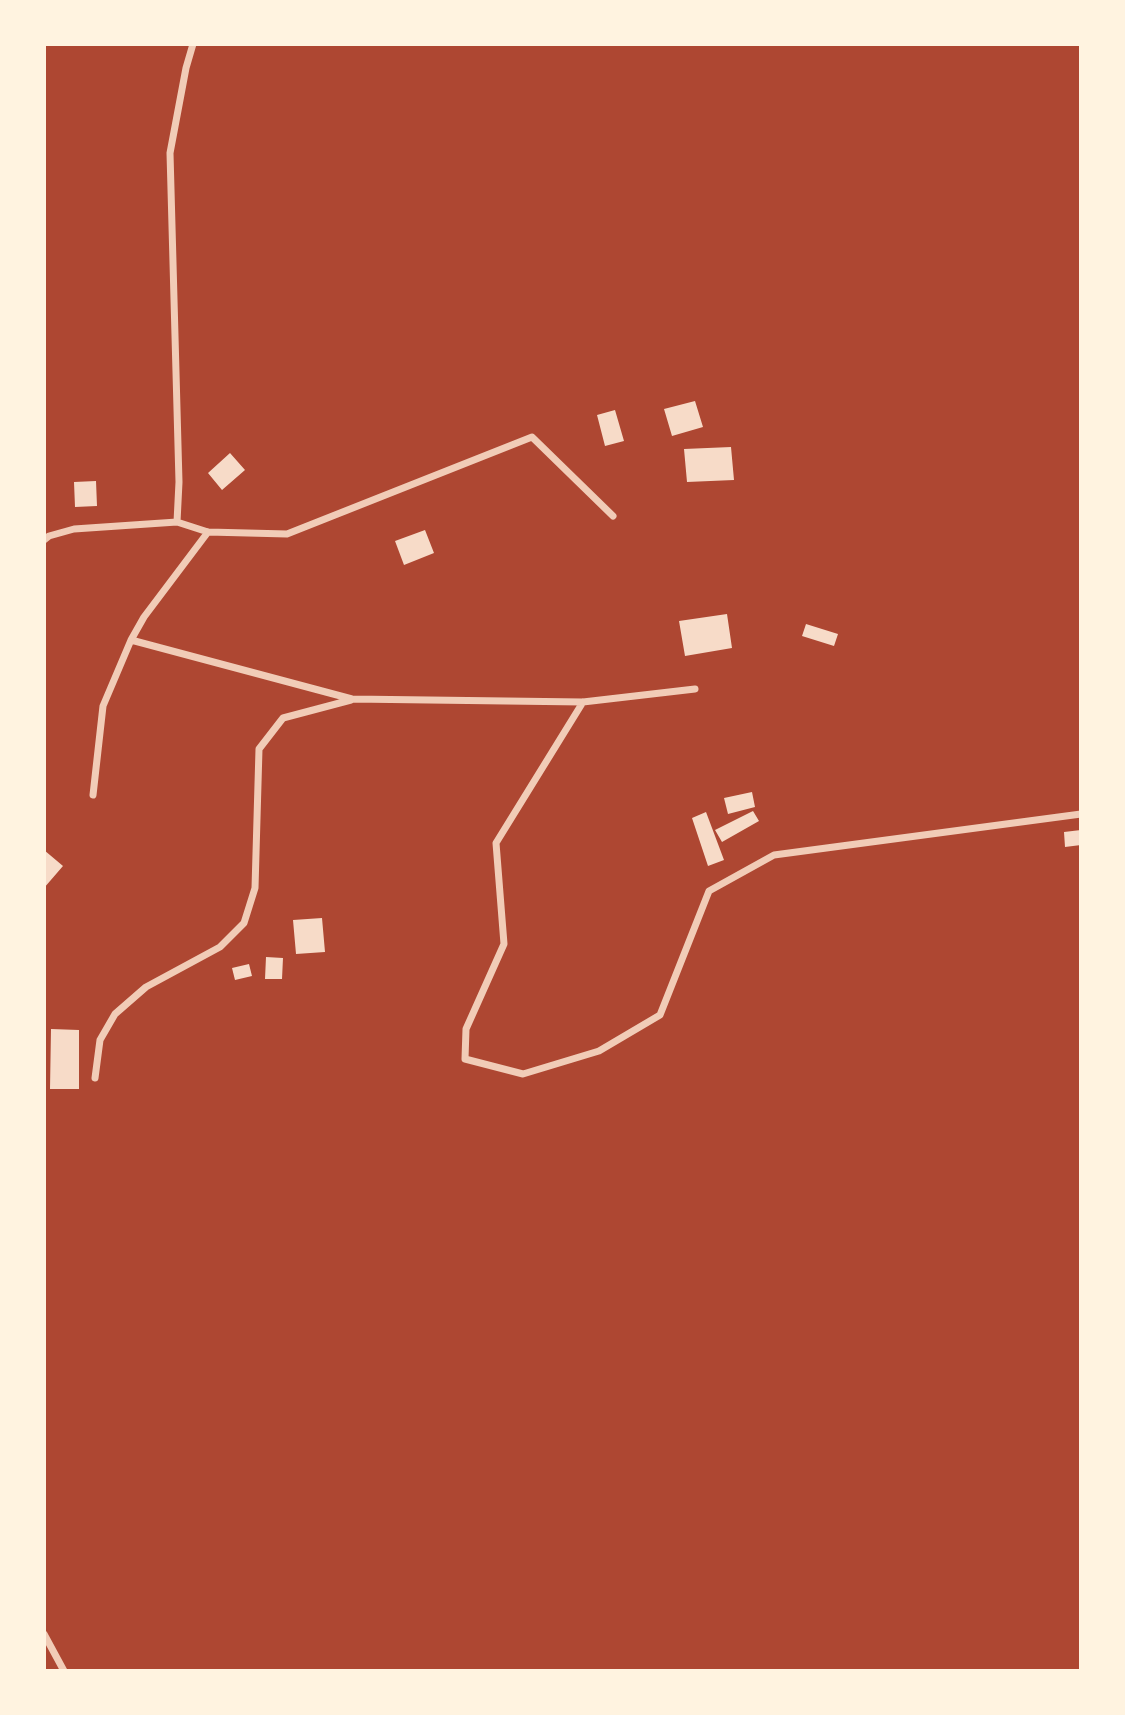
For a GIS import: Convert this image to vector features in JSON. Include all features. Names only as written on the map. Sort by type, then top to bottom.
[{"type":"street","points":[[177,522],[179,482],[170,153],[193,44]]},
{"type":"street","points":[[44,540],[74,529],[177,522],[208,532],[287,534],[531,437],[613,516]]},
{"type":"street","points":[[93,795],[103,706],[131,640],[144,617],[208,532]]},
{"type":"street","points":[[131,640],[185,657],[352,699],[583,702],[695,689]]},
{"type":"street","points":[[95,1078],[100,1040],[115,1014],[146,987],[220,947],[244,923],[256,888],[259,749],[283,718],[352,699]]},
{"type":"street","points":[[583,702],[496,843],[504,944],[466,1029],[465,1059],[523,1074],[599,1051],[660,1015],[709,891],[774,855],[1081,814]]},
{"type":"street","points":[[44,1634],[64,1671]]},
{"type":"shaded area","points":[[44,44],[1081,44],[1081,1671],[44,1671]]},
{"type":"building","points":[[695,401],[703,427],[672,436],[664,409]]},
{"type":"building","points":[[615,410],[624,441],[605,446],[597,415]]},
{"type":"building","points":[[731,447],[734,480],[687,482],[684,449]]},
{"type":"building","points":[[230,453],[245,470],[222,490],[208,473]]},
{"type":"building","points":[[96,481],[97,506],[75,507],[74,482]]},
{"type":"building","points":[[425,530],[434,553],[404,565],[395,541]]},
{"type":"building","points":[[727,614],[732,648],[685,656],[679,621]]},
{"type":"building","points":[[806,624],[838,634],[834,646],[802,636]]},
{"type":"building","points":[[752,792],[755,807],[728,814],[724,798]]},
{"type":"building","points":[[753,811],[759,821],[722,842],[715,830]]},
{"type":"building","points":[[706,812],[724,860],[708,866],[692,818]]},
{"type":"building","points":[[1081,830],[1081,845],[1065,847],[1064,832]]},
{"type":"building","points":[[44,850],[63,866],[44,888]]},
{"type":"building","points":[[322,918],[325,952],[296,954],[293,920]]},
{"type":"building","points":[[266,957],[283,958],[282,979],[265,979]]},
{"type":"building","points":[[249,964],[252,976],[235,980],[232,968]]},
{"type":"building","points":[[51,1029],[79,1030],[79,1089],[50,1089]]}]
